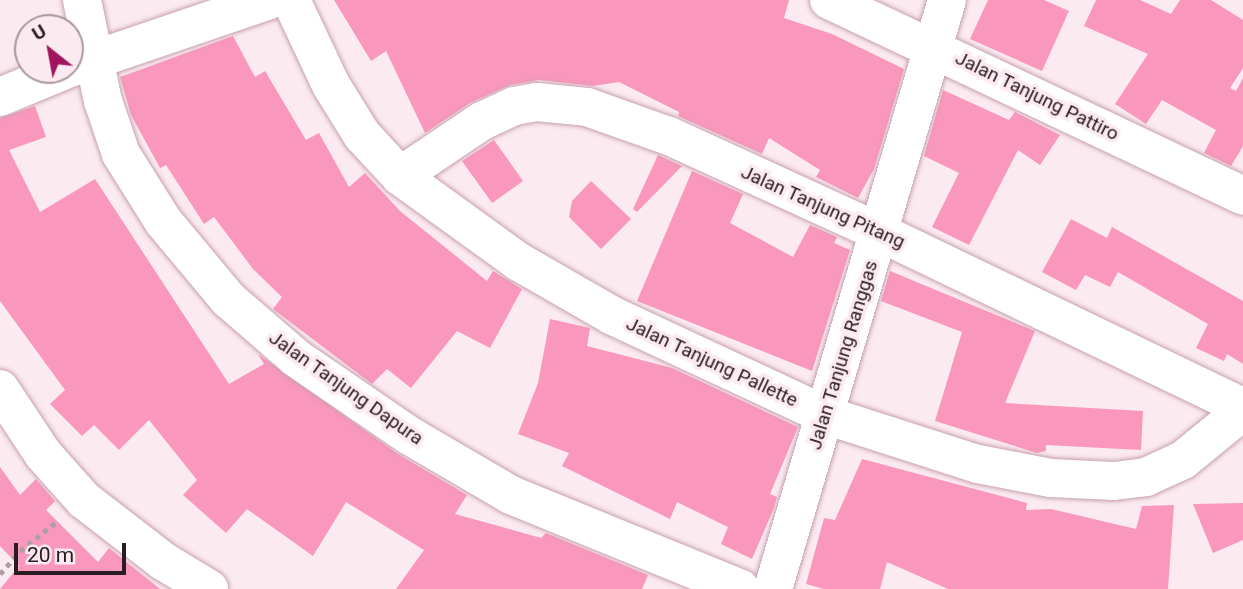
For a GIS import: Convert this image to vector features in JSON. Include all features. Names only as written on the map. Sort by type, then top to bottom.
[{"type":"street","points":[[84,63],[270,0]]},
{"type":"street","name":"Jalan Tanjung Pallette","points":[[291,0],[343,105],[362,135],[400,176],[519,262],[611,315],[825,415],[978,464],[1051,478],[1114,481],[1146,478],[1183,460],[1243,409]]},
{"type":"street","name":"Jalan Tanjung Pattiro","points":[[829,0],[932,45],[1243,196]]},
{"type":"street","name":"Jalan Tanjung Ranggas","points":[[773,589],[947,0]]},
{"type":"street","name":"Jalan Tanjung Dapura","points":[[84,82],[121,154],[163,221],[228,299],[296,358],[410,436],[511,495],[741,589]]},
{"type":"street","points":[[0,97],[32,84]]},
{"type":"street","name":"Jalan Tanjung Pitang","points":[[400,176],[482,121],[514,106],[558,102],[620,116],[879,232],[1243,409]]},
{"type":"street","points":[[0,389],[43,454],[84,500],[163,561],[209,589]]},
{"type":"path","points":[[0,574],[20,551],[84,500]]},
{"type":"building","points":[[334,0],[789,0],[784,18],[832,34],[904,69],[874,169],[858,198],[816,177],[820,170],[769,138],[762,154],[678,116],[679,112],[619,82],[593,86],[539,80],[510,85],[470,103],[425,133],[386,51],[371,61]]},
{"type":"building","points":[[988,0],[1044,0],[1069,11],[1042,71],[970,39]]},
{"type":"building","points":[[1096,0],[1140,0],[1171,14],[1180,0],[1211,0],[1243,20],[1243,68],[1230,88],[1236,91],[1243,78],[1243,146],[1231,166],[1204,153],[1216,130],[1162,100],[1146,124],[1115,104],[1148,54],[1084,26]]},
{"type":"building","points":[[233,36],[255,77],[265,71],[306,140],[319,133],[349,187],[365,173],[400,211],[487,281],[493,271],[522,289],[490,348],[457,331],[411,388],[387,369],[372,384],[273,309],[282,297],[253,269],[214,217],[204,224],[166,165],[160,168],[131,115],[120,77]]},
{"type":"building","points":[[943,90],[1009,120],[1015,112],[1060,135],[1040,165],[1018,150],[969,245],[932,227],[959,173],[924,156]]},
{"type":"building","points":[[35,106],[46,137],[9,150],[40,212],[95,179],[229,384],[264,364],[258,354],[398,454],[467,495],[455,514],[541,538],[546,533],[648,575],[642,589],[396,589],[424,550],[346,502],[313,556],[247,509],[226,533],[183,495],[197,480],[149,420],[119,450],[94,425],[82,436],[50,404],[65,390],[0,301],[0,118]]},
{"type":"building","points":[[494,140],[523,181],[492,203],[462,161]]},
{"type":"building","points":[[658,155],[682,166],[637,212],[633,209]]},
{"type":"building","points":[[692,171],[743,194],[730,223],[793,257],[810,225],[837,237],[834,243],[850,250],[812,371],[637,301]]},
{"type":"building","points":[[591,181],[631,219],[601,249],[569,217],[572,201]]},
{"type":"building","points":[[1071,219],[1107,238],[1112,227],[1243,301],[1243,364],[1227,354],[1224,361],[1196,348],[1208,324],[1118,272],[1110,287],[1085,275],[1076,290],[1042,272]]},
{"type":"building","points":[[890,271],[1035,331],[1005,403],[1143,411],[1141,450],[1046,445],[1046,451],[1037,453],[935,421],[962,332],[881,301]]},
{"type":"building","points":[[550,319],[590,328],[587,346],[672,368],[798,427],[770,494],[777,497],[774,508],[752,559],[721,544],[728,527],[677,502],[670,519],[562,466],[569,453],[518,434],[538,383]]},
{"type":"building","points":[[862,459],[1027,503],[1026,510],[1051,509],[1136,529],[1142,506],[1174,505],[1168,589],[948,589],[887,562],[880,589],[824,589],[806,584],[824,518],[835,520]]},
{"type":"building","points":[[0,467],[20,495],[36,479],[55,501],[46,510],[98,562],[109,548],[160,589],[0,589],[19,566],[0,546]]},
{"type":"building","points":[[1243,503],[1243,540],[1213,553],[1193,504]]}]
